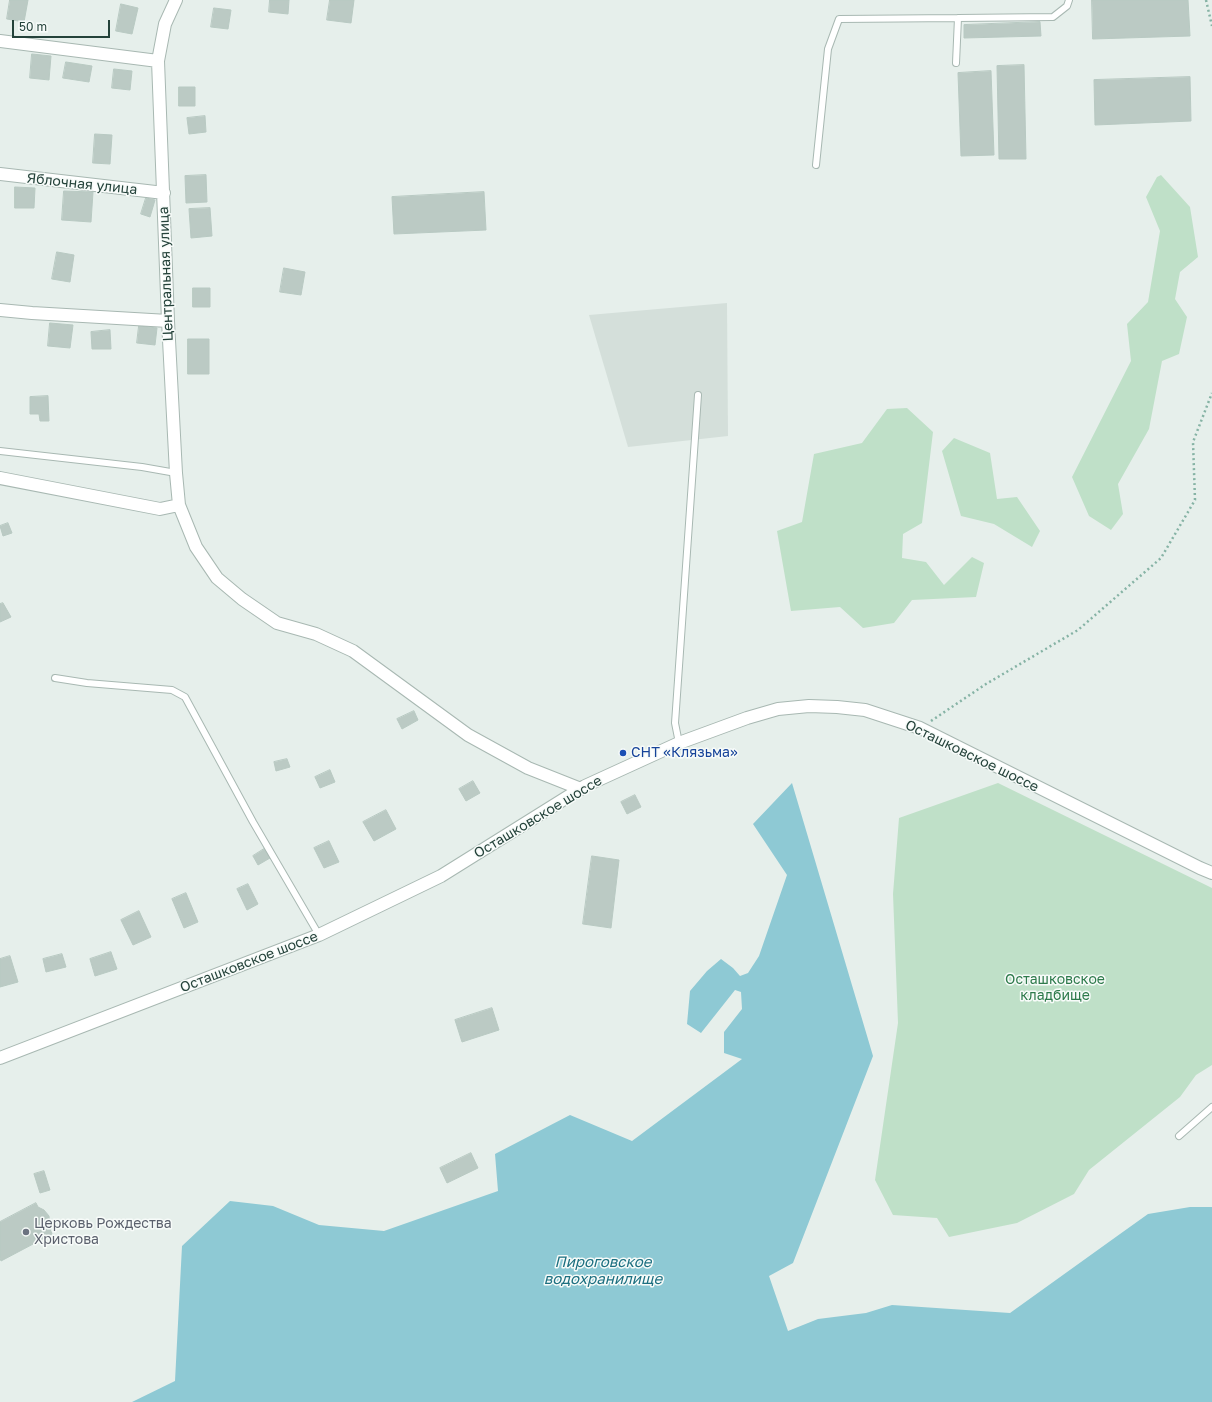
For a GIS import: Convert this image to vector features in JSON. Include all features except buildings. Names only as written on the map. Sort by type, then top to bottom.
[{"type":"street","name":"Центральная улица","points":[[176,0],[165,24],[158,61],[168,321],[176,473],[179,505],[196,547],[217,578],[242,599],[277,623],[316,634],[353,651],[468,735],[528,768],[581,789]]},
{"type":"street","points":[[0,41],[158,61]]},
{"type":"street","name":"Яблочная улица","points":[[0,174],[164,193]]},
{"type":"street","points":[[0,310],[168,321]]},
{"type":"street","points":[[0,478],[160,509],[179,505]]},
{"type":"street","name":"Осташковское шоссе","points":[[0,1058],[319,935],[441,876],[581,789],[679,743],[747,718],[778,709],[809,706],[865,710],[920,728],[1193,865],[1212,873]]},
{"type":"lane","points":[[816,165],[828,49],[838,19],[1053,17],[1067,6],[1069,0]]},
{"type":"lane","points":[[956,63],[958,18]]},
{"type":"lane","points":[[679,743],[675,723],[698,396]]},
{"type":"lane","points":[[0,451],[142,467],[176,473]]},
{"type":"lane","points":[[55,678],[87,683],[172,690],[185,697],[253,822],[319,935]]},
{"type":"lane","points":[[1179,1136],[1212,1108]]},
{"type":"path","points":[[1206,0],[1212,26]]},
{"type":"path","points":[[920,728],[986,684],[1078,630],[1161,558],[1195,500],[1193,442],[1212,393]]},
{"type":"shaded area","points":[[727,303],[728,436],[628,447],[589,315]]},
{"type":"green space","points":[[1161,175],[1190,207],[1198,257],[1180,272],[1175,299],[1187,317],[1179,354],[1162,361],[1149,429],[1118,484],[1123,514],[1111,530],[1089,516],[1072,477],[1131,361],[1127,324],[1148,302],[1160,231],[1146,197],[1157,177]]},
{"type":"green space","points":[[907,408],[933,432],[922,523],[903,534],[902,558],[926,562],[944,585],[972,557],[984,563],[976,597],[912,600],[894,623],[863,628],[840,607],[791,611],[777,531],[802,522],[814,454],[862,443],[887,409]]},
{"type":"green space","points":[[954,438],[990,453],[997,499],[1017,497],[1040,531],[1032,547],[994,524],[961,516],[942,451]]},
{"type":"green space","name":"Осташковское кладбище","points":[[998,783],[1212,888],[1212,1065],[1196,1075],[1180,1097],[1089,1170],[1074,1194],[1017,1223],[949,1237],[937,1218],[893,1215],[875,1180],[898,1023],[893,894],[899,818]]},
{"type":"water","name":"Пироговское водохранилище","points":[[792,783],[873,1056],[793,1263],[769,1276],[788,1331],[818,1319],[866,1313],[892,1305],[1010,1313],[1148,1214],[1190,1207],[1212,1207],[1212,1402],[132,1402],[175,1381],[182,1246],[230,1201],[273,1206],[319,1225],[384,1231],[498,1191],[495,1154],[570,1115],[632,1141],[742,1059],[724,1053],[724,1032],[742,1009],[741,992],[735,990],[701,1033],[687,1024],[690,991],[707,971],[721,959],[733,968],[740,976],[748,973],[759,956],[787,875],[753,824]]},
{"type":"place","name":"СНТ «Клязьма»","points":[[623,753]]},
{"type":"place","name":"Церковь Рождества Христова","points":[[26,1232]]}]
